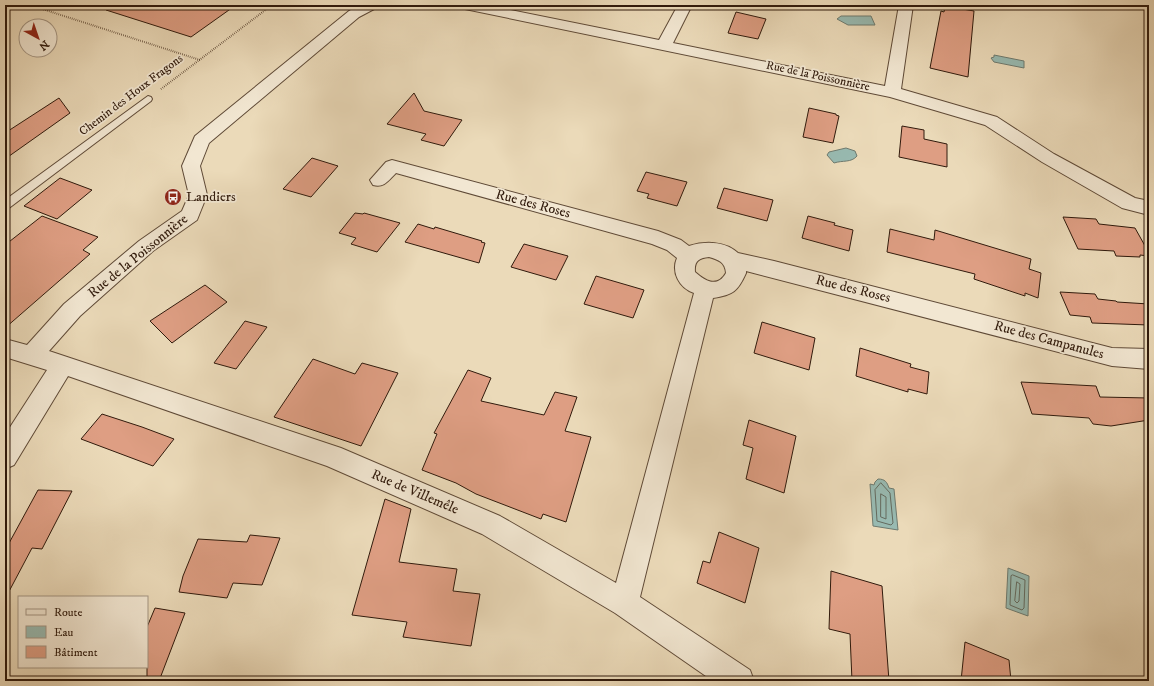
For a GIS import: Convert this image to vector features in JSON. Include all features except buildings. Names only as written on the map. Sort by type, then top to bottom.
[{"type":"street","name":"Rue de la Poissonnière","points":[[31,356],[72,310],[146,246],[190,215],[198,195],[191,166],[201,140],[354,14],[371,5]]},
{"type":"street","name":"Rue de la Poissonnière","points":[[465,5],[892,92],[991,121],[1048,158],[1129,203],[1149,208]]},
{"type":"street","points":[[664,45],[685,5]]},
{"type":"street","points":[[892,92],[906,5]]},
{"type":"street","name":"Rue des Roses","points":[[378,180],[392,166],[658,238],[674,245],[688,256]]},
{"type":"street","points":[[710,249],[722,253],[732,260],[736,267],[737,274],[735,280],[723,289],[714,291],[696,287],[685,275],[684,262],[688,256],[694,252],[710,249]]},
{"type":"street","name":"Rue des Roses","points":[[732,260],[782,271],[950,314]]},
{"type":"street","points":[[625,603],[705,290]]},
{"type":"street","name":"Rue des Campanules","points":[[950,314],[1112,357],[1149,359]]},
{"type":"street","name":"Rue de Villemêle","points":[[5,348],[63,365],[332,456],[491,525],[625,603],[739,681]]},
{"type":"street","points":[[5,457],[63,365]]},
{"type":"lane","name":"Chemin des Houx Fragons","points":[[5,205],[148,99]]},
{"type":"path","points":[[30,5],[200,60]]},
{"type":"path","name":"Chemin des Houx Fragons","points":[[148,99],[272,5]]},
{"type":"water","points":[[841,16],[871,16],[875,25],[848,25],[837,19]]},
{"type":"water","points":[[994,55],[1024,61],[1024,68],[994,62],[991,58],[994,57]]},
{"type":"water","points":[[846,148],[855,151],[857,156],[849,160],[834,163],[827,155],[829,152]]},
{"type":"water","points":[[878,479],[884,480],[889,488],[894,489],[898,530],[873,526],[870,484],[874,485]]},
{"type":"water","points":[[1008,568],[1029,576],[1028,616],[1006,608]]},
{"type":"place","name":"Landiers","points":[[173,197]]}]
